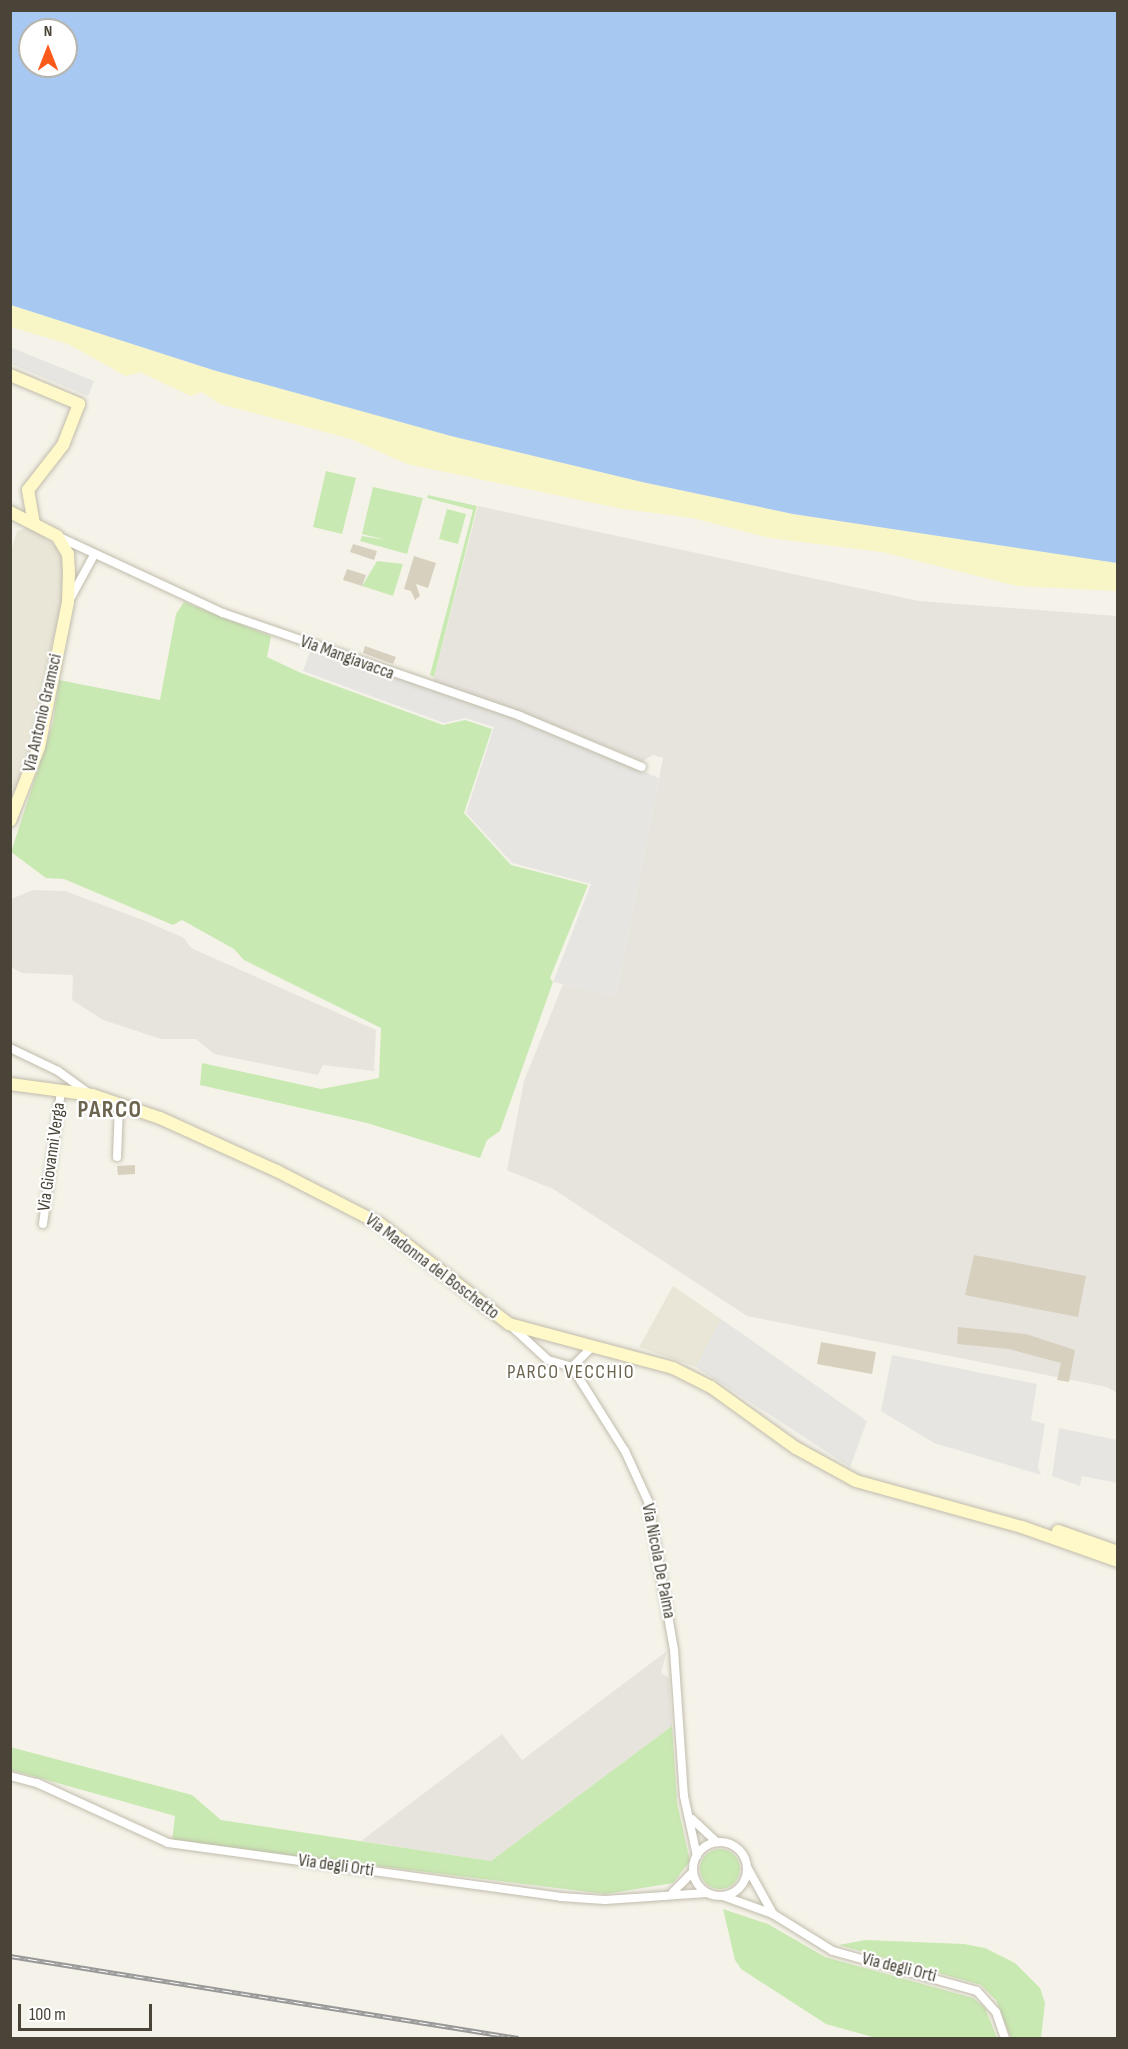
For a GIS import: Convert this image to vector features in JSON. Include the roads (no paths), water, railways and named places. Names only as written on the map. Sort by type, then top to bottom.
[{"type":"main road","points":[[10,375],[79,404],[63,445],[28,490],[34,523]]},
{"type":"main road","points":[[10,512],[57,536]]},
{"type":"main road","name":"Via Antonio Gramsci","points":[[10,821],[39,747],[68,602],[68,554],[57,536]]},
{"type":"main road","name":"Via Madonna del Boschetto","points":[[10,1084],[92,1095],[201,1137],[365,1216],[508,1324],[639,1356],[694,1378],[796,1448],[856,1481],[945,1506],[1118,1561]]},
{"type":"main road","name":"Via Madonna del Boschetto","points":[[945,1506],[1027,1521],[1118,1552]]},
{"type":"street","name":"Via Mangiavacca","points":[[57,536],[223,613],[520,716],[642,766]]},
{"type":"street","name":"Via Antonio Gramsci","points":[[68,602],[94,555]]},
{"type":"street","points":[[10,1048],[57,1071],[92,1095]]},
{"type":"street","name":"Via Giovanni Verga","points":[[43,1224],[61,1090]]},
{"type":"street","points":[[117,1157],[119,1105]]},
{"type":"street","points":[[508,1324],[548,1360],[572,1367],[593,1346]]},
{"type":"street","name":"Via Nicola De Palma","points":[[572,1367],[625,1451],[648,1501],[674,1650],[684,1796],[691,1818],[697,1856]]},
{"type":"street","name":"Via degli Orti","points":[[10,1776],[37,1783],[168,1843],[561,1897],[605,1900],[673,1892],[707,1893]]},
{"type":"street","points":[[691,1818],[717,1842],[734,1846],[747,1866],[738,1889],[723,1896],[707,1893],[693,1872]]},
{"type":"street","points":[[673,1892],[693,1872],[697,1856],[717,1842]]},
{"type":"street","name":"Via degli Orti","points":[[747,1866],[773,1914]]},
{"type":"street","name":"Via degli Orti","points":[[723,1896],[773,1914],[833,1952],[977,1991],[996,2012],[1005,2038]]},
{"type":"water","points":[[11,10],[1117,11],[1117,563],[793,514],[642,482],[451,436],[213,370],[11,305]]},
{"type":"railway","points":[[10,1956],[518,2038]]},
{"type":"district","name":"PARCO","points":[[110,1110]]},
{"type":"district","name":"PARCO VECCHIO","points":[[571,1372]]}]
